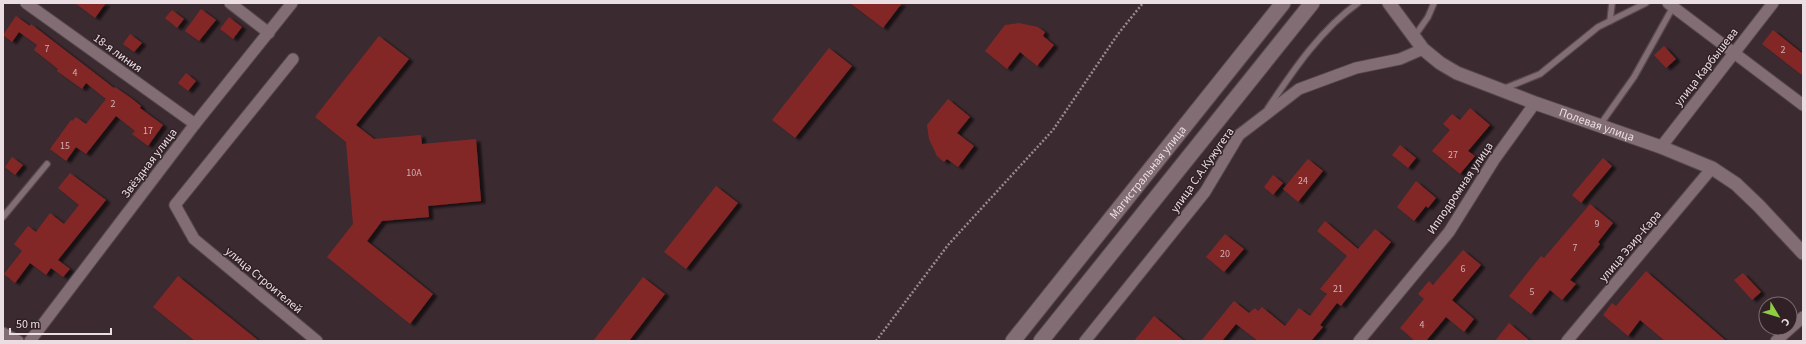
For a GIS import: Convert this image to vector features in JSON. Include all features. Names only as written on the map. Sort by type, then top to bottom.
[{"type":"main road","name":"Магистральная улица","points":[[1013,341],[1283,3]]},
{"type":"main road","name":"Магистральная улица","points":[[1041,341],[1312,3]]},
{"type":"street","name":"18-я линия","points":[[26,3],[195,124]]},
{"type":"street","points":[[230,3],[269,33]]},
{"type":"street","name":"Звёздная улица","points":[[30,341],[195,124],[292,3]]},
{"type":"street","name":"улица Карбышева","points":[[1661,147],[1733,52],[1773,3]]},
{"type":"street","name":"Полевая улица","points":[[1391,4],[1423,49],[1440,63],[1457,73],[1535,103],[1661,147],[1712,168],[1736,184],[1760,206],[1803,253]]},
{"type":"street","points":[[1671,5],[1803,105]]},
{"type":"street","name":"улица С.А.Кужугета","points":[[1085,341],[1205,192],[1239,136],[1299,89],[1356,68],[1400,59],[1423,49]]},
{"type":"street","name":"улица Строителей","points":[[293,59],[176,205],[194,240],[317,341]]},
{"type":"street","name":"Ипподромная улица","points":[[1359,341],[1449,232],[1494,160],[1535,103]]},
{"type":"street","name":"улица Эзир-Кара","points":[[1567,341],[1712,168]]},
{"type":"street","points":[[1776,341],[1803,317]]},
{"type":"street","points":[[3,333],[18,341]]},
{"type":"lane","points":[[1260,119],[1290,76],[1339,16],[1358,3]]},
{"type":"lane","points":[[1414,38],[1428,17],[1434,3]]},
{"type":"lane","points":[[1610,21],[1612,3]]},
{"type":"lane","points":[[1500,90],[1540,74],[1598,27],[1646,3]]},
{"type":"lane","points":[[1599,126],[1634,76],[1671,5]]},
{"type":"lane","points":[[3,217],[47,164]]},
{"type":"path","points":[[876,341],[948,245],[1053,130],[1118,34],[1143,3]]},
{"type":"building","points":[[75,3],[106,3],[95,18]]},
{"type":"building","points":[[850,3],[902,3],[883,28]]},
{"type":"building","points":[[201,9],[216,20],[199,41],[185,31]]},
{"type":"building","points":[[172,10],[184,19],[177,28],[165,18]]},
{"type":"building","points":[[16,16],[30,26],[31,24],[114,88],[115,87],[131,98],[141,106],[140,108],[163,125],[148,146],[132,134],[135,131],[116,116],[86,154],[76,147],[66,161],[50,149],[71,120],[72,121],[76,117],[86,124],[106,99],[86,83],[82,89],[57,71],[58,69],[34,50],[37,45],[19,32],[12,42],[3,35]]},
{"type":"building","points":[[229,17],[242,27],[233,39],[220,29]]},
{"type":"building","points":[[1019,23],[1038,27],[1045,32],[1043,36],[1054,45],[1037,66],[1020,52],[1007,69],[985,51],[1005,25]]},
{"type":"building","points":[[1773,30],[1803,54],[1803,76],[1762,44]]},
{"type":"building","points":[[130,34],[142,43],[134,52],[123,44]]},
{"type":"building","points":[[379,36],[409,59],[356,125],[374,139],[421,135],[422,144],[476,139],[481,201],[428,206],[429,217],[382,221],[367,241],[433,294],[410,324],[327,257],[353,224],[346,142],[315,117]]},
{"type":"building","points":[[1664,46],[1676,59],[1666,68],[1654,55]]},
{"type":"building","points":[[829,48],[852,66],[795,138],[772,120]]},
{"type":"building","points":[[186,73],[196,81],[188,91],[178,83]]},
{"type":"building","points":[[948,99],[970,117],[957,133],[974,146],[958,167],[947,159],[944,162],[937,156],[929,139],[927,125]]},
{"type":"building","points":[[1470,108],[1490,125],[1468,151],[1475,156],[1460,174],[1432,151],[1450,130],[1443,124],[1452,114],[1460,120]]},
{"type":"building","points":[[1400,145],[1416,158],[1408,168],[1392,155]]},
{"type":"building","points":[[12,157],[23,165],[15,175],[5,167]]},
{"type":"building","points":[[1603,158],[1612,166],[1581,203],[1572,195]]},
{"type":"building","points":[[1308,159],[1323,171],[1298,202],[1283,189]]},
{"type":"building","points":[[70,173],[106,200],[58,260],[70,269],[63,277],[51,268],[46,275],[30,263],[15,283],[4,274],[22,251],[14,244],[28,226],[36,232],[50,213],[64,224],[79,205],[58,188]]},
{"type":"building","points":[[1273,175],[1283,183],[1273,195],[1264,187]]},
{"type":"building","points":[[1416,181],[1436,198],[1428,208],[1426,206],[1414,221],[1397,207]]},
{"type":"building","points":[[716,186],[738,203],[686,269],[664,252]]},
{"type":"building","points":[[1590,204],[1613,223],[1598,242],[1600,244],[1570,280],[1576,284],[1562,300],[1550,290],[1531,314],[1509,296],[1541,256],[1544,258]]},
{"type":"building","points":[[1325,221],[1358,249],[1375,229],[1391,242],[1341,306],[1337,303],[1320,325],[1323,327],[1311,341],[1258,341],[1236,324],[1222,341],[1201,341],[1234,301],[1249,313],[1255,308],[1258,311],[1262,307],[1285,326],[1299,308],[1310,316],[1327,294],[1320,289],[1347,256],[1317,231]]},
{"type":"building","points":[[1225,234],[1244,249],[1224,272],[1206,257]]},
{"type":"building","points":[[1463,250],[1481,265],[1452,300],[1474,319],[1464,332],[1446,317],[1426,341],[1415,341],[1400,328],[1424,299],[1418,294],[1429,281],[1433,285]]},
{"type":"building","points":[[1646,271],[1726,341],[1665,341],[1640,320],[1628,336],[1603,315],[1612,303],[1616,306]]},
{"type":"building","points":[[1743,273],[1761,292],[1752,300],[1734,280]]},
{"type":"building","points":[[178,276],[259,341],[195,341],[153,307]]},
{"type":"building","points":[[643,277],[665,294],[629,341],[593,341]]},
{"type":"building","points":[[1154,316],[1184,341],[1134,341]]},
{"type":"building","points":[[1509,323],[1530,341],[1495,341]]}]
